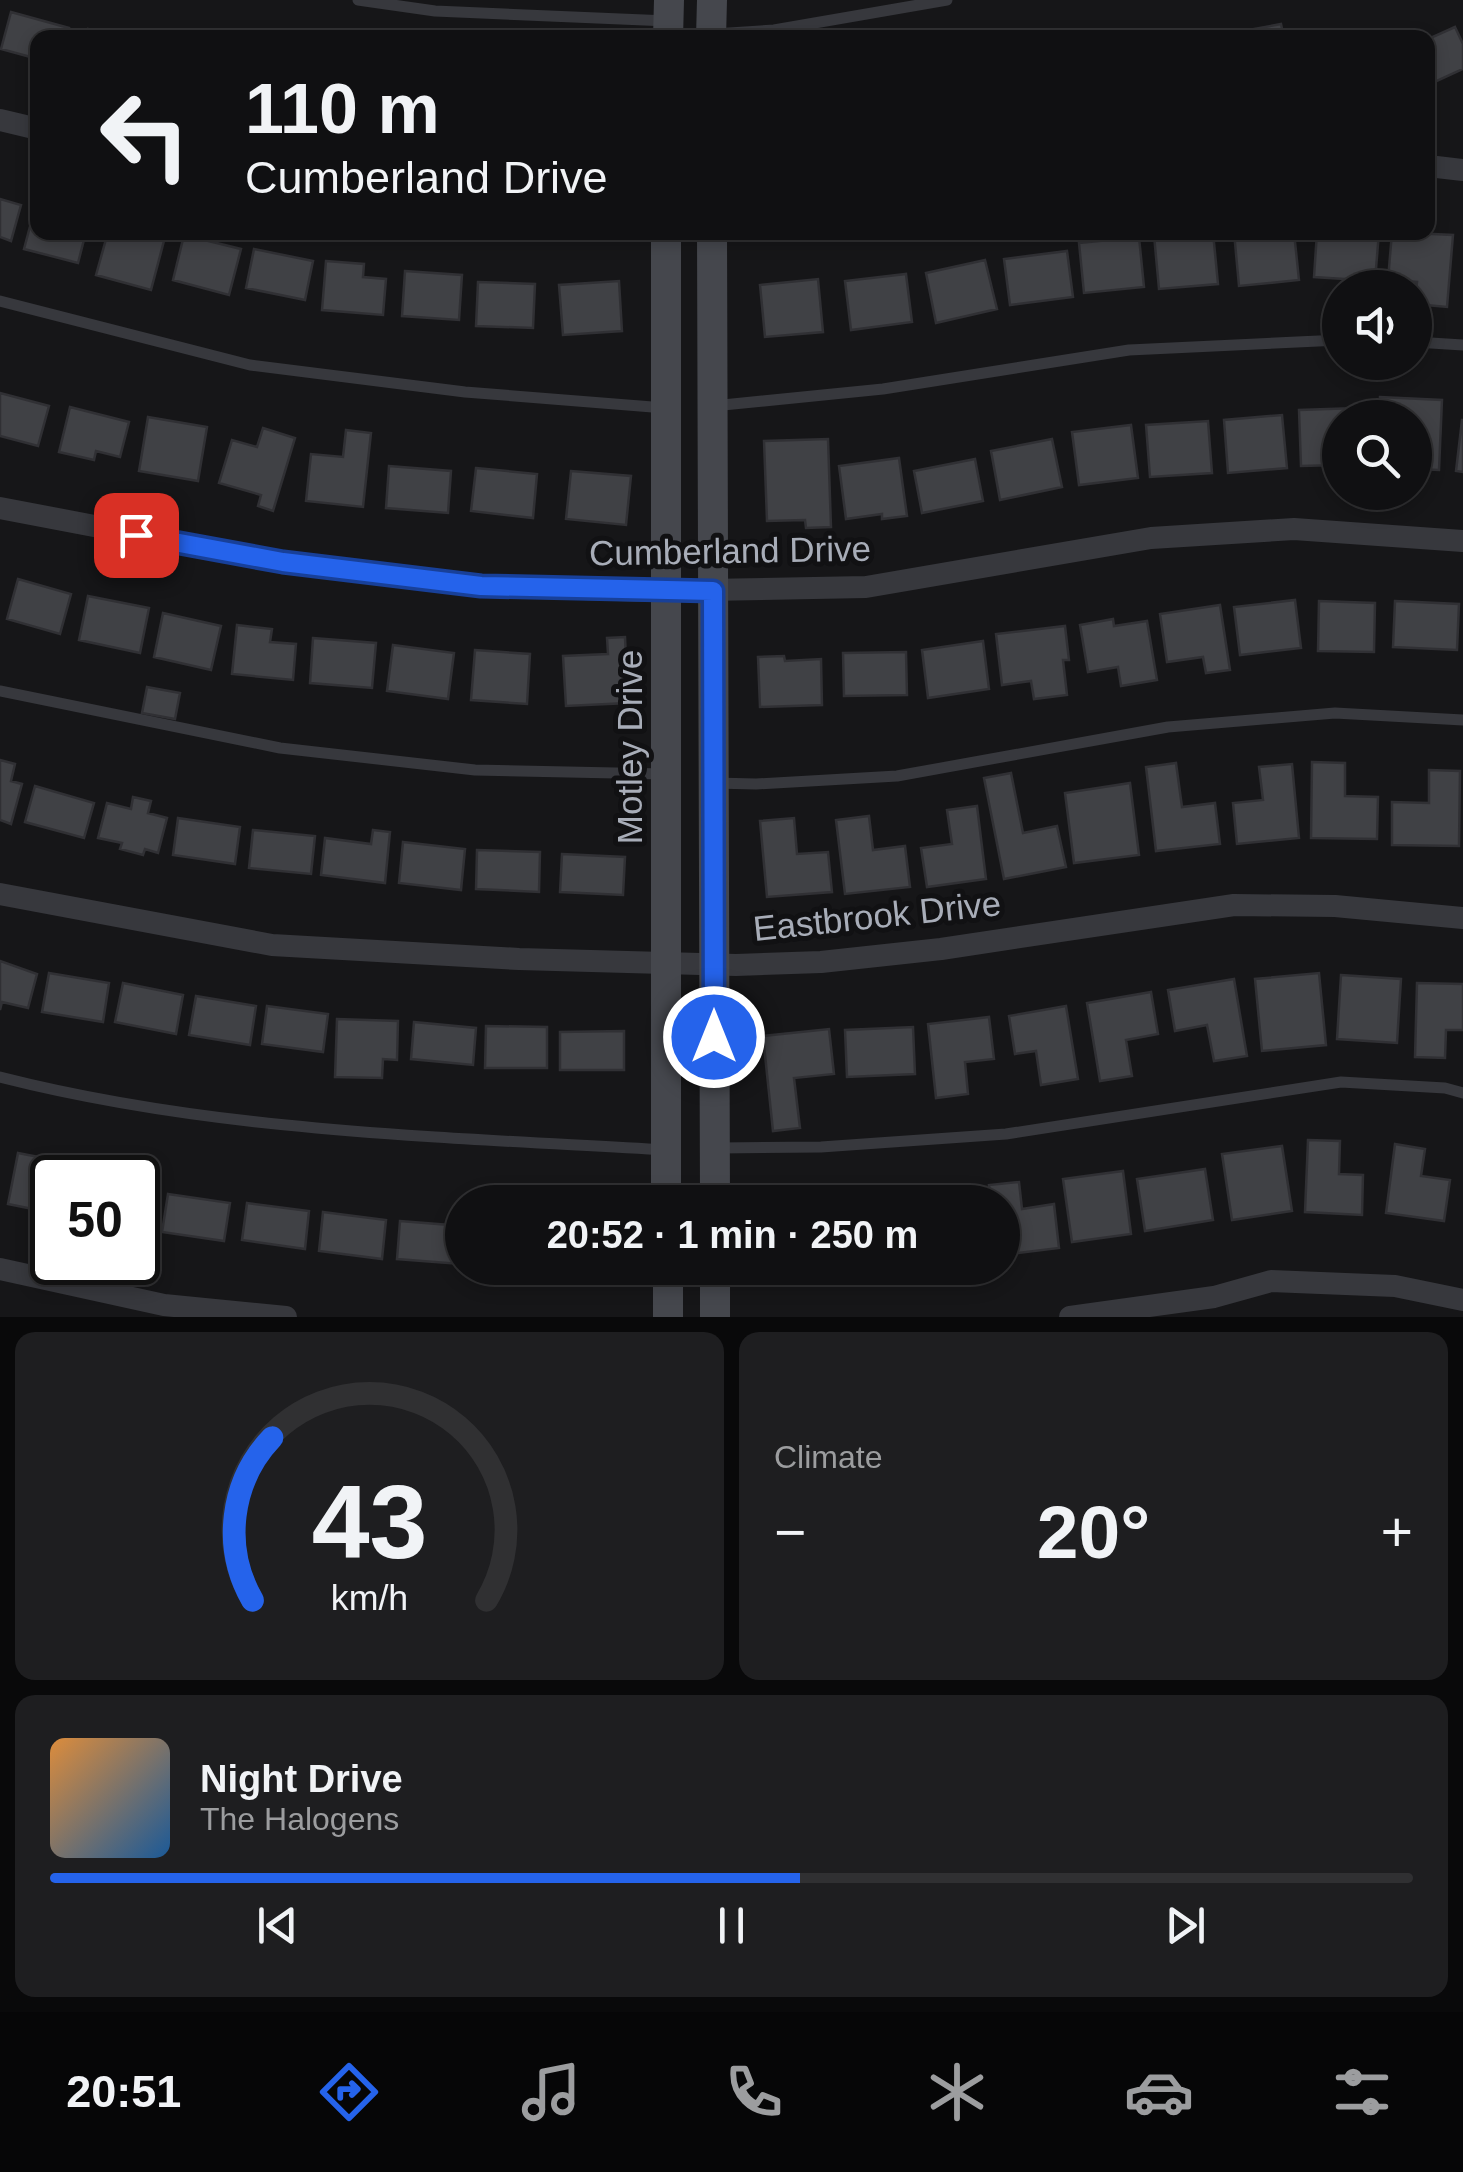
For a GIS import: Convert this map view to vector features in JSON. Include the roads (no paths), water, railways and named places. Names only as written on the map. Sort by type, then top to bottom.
[{"type":"main road","points":[[712,0],[712,30]]},
{"type":"main road","name":"Motley Drive","points":[[666,240],[666,1185]]},
{"type":"main road","points":[[712,240],[715,1185]]},
{"type":"main road","points":[[668,1285],[668,1317]]},
{"type":"main road","points":[[715,1285],[715,1317]]},
{"type":"street","points":[[0,120],[30,127]]},
{"type":"street","points":[[1435,167],[1463,170]]},
{"type":"street","name":"Cumberland Drive","points":[[0,508],[283,562],[481,586],[668,591],[866,587],[1150,538],[1294,529],[1463,541]]},
{"type":"street","name":"Eastbrook Drive","points":[[0,894],[272,944],[519,959],[714,964],[820,962],[924,951],[1234,905],[1335,906],[1463,918]]},
{"type":"street","points":[[0,1269],[164,1306],[286,1317]]},
{"type":"street","points":[[1070,1317],[1214,1296],[1271,1281],[1395,1286],[1463,1300]]},
{"type":"lane","points":[[358,0],[435,11],[669,19]]},
{"type":"lane","points":[[774,30],[947,0]]},
{"type":"lane","points":[[0,302],[250,365],[465,392],[666,408]]},
{"type":"lane","points":[[713,406],[883,390],[1129,350],[1322,341]]},
{"type":"lane","points":[[1432,343],[1463,345]]},
{"type":"lane","points":[[0,691],[280,748],[475,770],[668,774]]},
{"type":"lane","points":[[714,783],[897,776],[1168,727],[1335,713],[1463,720]]},
{"type":"lane","points":[[0,1077],[185,1111],[334,1130],[666,1150]]},
{"type":"lane","points":[[715,1148],[821,1147],[1006,1134],[1341,1082],[1445,1088],[1463,1093]]}]
